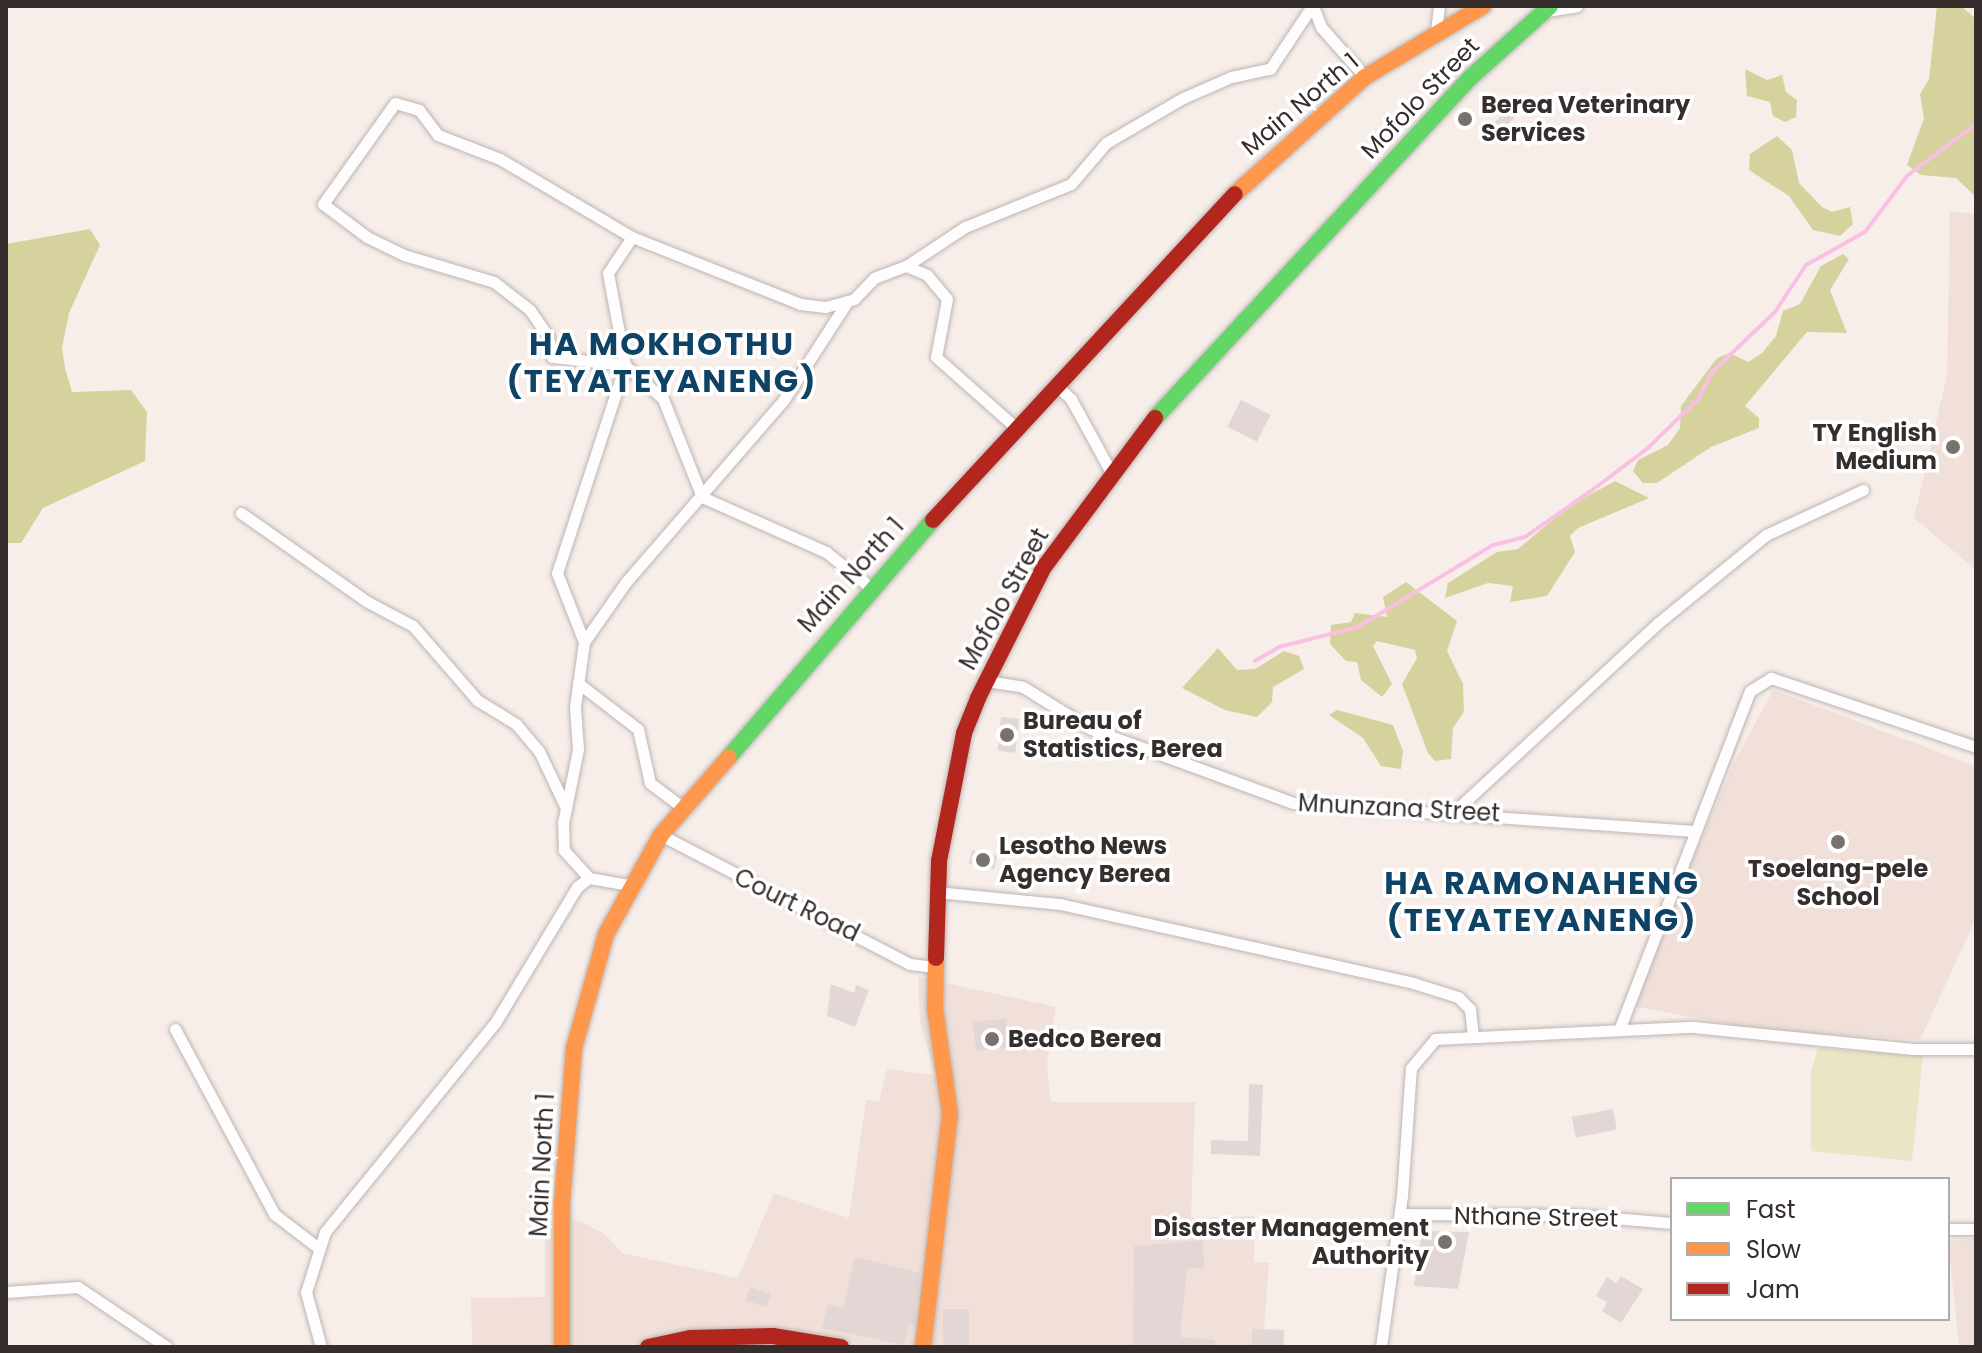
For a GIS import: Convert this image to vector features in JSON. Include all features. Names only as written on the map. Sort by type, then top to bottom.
[{"type":"main road","name":"Main North 1","points":[[562,1347],[563,1189],[574,1048],[606,934],[629,885],[661,835],[681,806],[1014,426],[1255,173],[1365,77],[1436,31],[1483,6]]},
{"type":"main road","name":"Mofolo Street","points":[[923,1347],[950,1114],[935,967],[937,892],[961,746],[987,681],[1044,567],[1111,472],[1445,104],[1549,9]]},
{"type":"main road","points":[[648,1347],[690,1338],[773,1336],[841,1347]]},
{"type":"street","points":[[1312,6],[1321,27],[1365,77]]},
{"type":"street","points":[[629,885],[589,878],[564,850],[567,809],[578,749],[578,683],[584,642],[626,582],[783,401],[847,302],[874,278],[906,266],[965,227],[1071,184],[1106,143],[1183,98],[1231,77],[1270,69],[1312,6]]},
{"type":"street","points":[[1436,31],[1439,6]]},
{"type":"street","points":[[1549,9],[1577,6]]},
{"type":"street","points":[[847,302],[800,304],[632,237],[500,159],[438,135],[419,110],[395,103],[323,204],[404,255],[494,282],[530,310],[548,336],[552,357],[625,365],[663,399],[702,497],[826,552],[872,589]]},
{"type":"street","points":[[584,642],[557,573],[625,365],[608,273],[632,237]]},
{"type":"street","points":[[906,266],[927,275],[947,299],[936,357],[1014,426]]},
{"type":"street","points":[[1056,385],[1071,399],[1111,472]]},
{"type":"street","points":[[1456,810],[1658,623],[1766,535],[1863,490]]},
{"type":"street","points":[[241,513],[366,601],[413,626],[477,700],[531,742],[567,809]]},
{"type":"street","points":[[1621,1025],[1693,831],[1750,691],[1771,678],[1976,747]]},
{"type":"street","name":"Mnunzana Street","points":[[987,681],[1023,687],[1091,729],[1293,803],[1456,810],[1693,831]]},
{"type":"street","points":[[578,683],[638,729],[650,783],[681,806]]},
{"type":"street","name":"Court Road","points":[[661,835],[910,964],[935,967]]},
{"type":"street","points":[[321,1347],[306,1292],[317,1247],[495,1023],[567,901],[589,878]]},
{"type":"street","points":[[937,892],[1060,904],[1413,983],[1458,997],[1470,1009],[1473,1037]]},
{"type":"street","points":[[1381,1347],[1400,1214],[1415,1056],[1435,1039],[1621,1025],[1976,1049]]},
{"type":"street","points":[[175,1029],[274,1214],[317,1247]]},
{"type":"street","name":"Nthane Street","points":[[1400,1214],[1578,1215],[1670,1223]]},
{"type":"street","points":[[1950,1229],[1976,1229]]},
{"type":"street","points":[[6,1292],[78,1287],[167,1347]]},
{"type":"shaded area","points":[[1937,6],[1961,6],[1976,19],[1976,197],[1956,178],[1921,175],[1907,165],[1924,118],[1920,94],[1929,79]]},
{"type":"shaded area","points":[[1745,69],[1767,80],[1782,75],[1786,92],[1797,100],[1796,117],[1785,122],[1773,116],[1770,102],[1747,96]]},
{"type":"shaded area","points":[[1777,136],[1792,150],[1799,183],[1822,207],[1832,212],[1850,207],[1853,224],[1840,236],[1813,230],[1789,196],[1749,170],[1750,154]]},
{"type":"shaded area","name":"TY English Medium","points":[[1950,211],[1976,214],[1976,570],[1914,518],[1947,375]]},
{"type":"shaded area","points":[[90,229],[100,245],[69,313],[62,348],[65,368],[72,392],[131,390],[147,412],[145,461],[43,508],[21,543],[6,543],[6,244]]},
{"type":"shaded area","points":[[1843,254],[1849,259],[1830,290],[1847,333],[1807,332],[1745,406],[1759,418],[1759,428],[1711,447],[1657,483],[1643,483],[1633,471],[1638,460],[1668,445],[1680,428],[1681,406],[1717,358],[1730,353],[1748,362],[1762,353],[1776,336],[1783,311],[1800,304],[1821,266]]},
{"type":"shaded area","points":[[1615,481],[1649,498],[1578,528],[1570,536],[1575,552],[1547,596],[1510,602],[1513,586],[1488,583],[1445,598],[1448,583],[1497,552],[1518,549],[1569,506]]},
{"type":"shaded area","points":[[1406,582],[1457,621],[1447,651],[1463,684],[1464,712],[1453,728],[1451,759],[1435,761],[1428,753],[1402,684],[1417,658],[1415,650],[1377,641],[1373,646],[1392,684],[1382,697],[1361,680],[1357,662],[1346,661],[1330,644],[1331,625],[1351,622],[1355,613],[1387,617],[1383,597]]},
{"type":"shaded area","points":[[1218,648],[1237,670],[1255,669],[1284,651],[1299,656],[1304,669],[1273,687],[1272,702],[1257,717],[1225,710],[1182,688]]},
{"type":"shaded area","name":"Tsoelang-pele School","points":[[1773,690],[1976,766],[1976,918],[1920,1040],[1756,1029],[1637,1007],[1649,964],[1733,765]]},
{"type":"shaded area","points":[[1337,710],[1393,725],[1403,751],[1401,769],[1381,766],[1363,738],[1329,715]]},
{"type":"shaded area","points":[[918,977],[1056,1007],[1047,1064],[1051,1102],[1195,1102],[1191,1218],[1255,1216],[1254,1262],[1269,1263],[1264,1329],[1284,1330],[1284,1347],[472,1347],[471,1298],[545,1297],[545,1221],[580,1221],[605,1234],[622,1253],[738,1278],[774,1193],[849,1218],[866,1100],[879,1101],[887,1069],[935,1075],[920,1022]]},
{"type":"shaded area","points":[[1818,1048],[1923,1056],[1912,1161],[1811,1151],[1811,1071]]},
{"type":"shaded area","points":[[1976,1238],[1976,1347],[1959,1347],[1950,1241]]},
{"type":"building","points":[[1507,110],[1515,118],[1497,135],[1489,128]]},
{"type":"building","points":[[1241,400],[1270,415],[1257,442],[1227,427]]},
{"type":"building","name":"Bureau of Statistics, Berea","points":[[1001,717],[1019,719],[1015,753],[997,751]]},
{"type":"building","name":"Lesotho News Agency Berea","points":[[972,850],[997,856],[994,869],[969,864]]},
{"type":"building","points":[[831,984],[854,993],[856,985],[869,990],[855,1027],[827,1016]]},
{"type":"building","name":"Bedco Berea","points":[[1006,1018],[1010,1047],[976,1051],[972,1023]]},
{"type":"building","points":[[1249,1084],[1263,1085],[1260,1156],[1211,1154],[1211,1140],[1248,1141]]},
{"type":"building","points":[[1613,1109],[1617,1130],[1576,1138],[1572,1117]]},
{"type":"building","points":[[1422,1231],[1469,1232],[1458,1289],[1414,1286]]},
{"type":"building","points":[[1203,1240],[1204,1268],[1187,1269],[1180,1337],[1215,1340],[1215,1347],[1133,1347],[1134,1246]]},
{"type":"building","points":[[855,1257],[920,1273],[914,1326],[909,1325],[904,1345],[822,1328],[828,1304],[843,1308]]},
{"type":"building","points":[[1621,1276],[1643,1289],[1621,1323],[1602,1311],[1607,1302],[1596,1296],[1607,1277],[1616,1283]]},
{"type":"building","points":[[750,1287],[771,1294],[767,1307],[746,1300]]},
{"type":"building","points":[[943,1309],[969,1309],[969,1347],[943,1347]]},
{"type":"building","points":[[1252,1329],[1284,1330],[1283,1347],[1251,1347]]},
{"type":"waterway","points":[[1255,661],[1279,647],[1358,627],[1493,545],[1525,537],[1591,491],[1648,448],[1699,398],[1712,372],[1775,312],[1806,265],[1865,232],[1907,176],[1976,124]]},
{"type":"traffic: fast","points":[[1155,418],[1471,77],[1550,6]]},
{"type":"traffic: fast","points":[[729,757],[933,520]]},
{"type":"traffic: slow","points":[[1235,194],[1365,77],[1483,6]]},
{"type":"traffic: slow","points":[[562,1347],[562,1203],[574,1048],[606,934],[661,835],[729,757]]},
{"type":"traffic: slow","points":[[923,1347],[950,1114],[935,1009],[936,958]]},
{"type":"traffic: jam","points":[[933,520],[1235,194]]},
{"type":"traffic: jam","points":[[936,958],[939,861],[964,733],[978,698],[1044,567],[1155,418]]},
{"type":"traffic: jam","points":[[648,1347],[690,1338],[773,1336],[841,1347]]},
{"type":"place","name":"Berea Veterinary Services","points":[[1465,119]]},
{"type":"place","name":"TY English Medium","points":[[1953,447]]},
{"type":"place","name":"Bureau of Statistics, Berea","points":[[1007,735]]},
{"type":"place","name":"Tsoelang-pele School","points":[[1838,842]]},
{"type":"place","name":"Lesotho News Agency Berea","points":[[983,860]]},
{"type":"place","name":"Bedco Berea","points":[[992,1039]]},
{"type":"place","name":"Disaster Management Authority","points":[[1445,1242]]},
{"type":"district","name":"HA MOKHOTHU (TEYATEYANENG)","points":[[662,364]]},
{"type":"district","name":"HA RAMONAHENG (TEYATEYANENG)","points":[[1542,902]]}]
